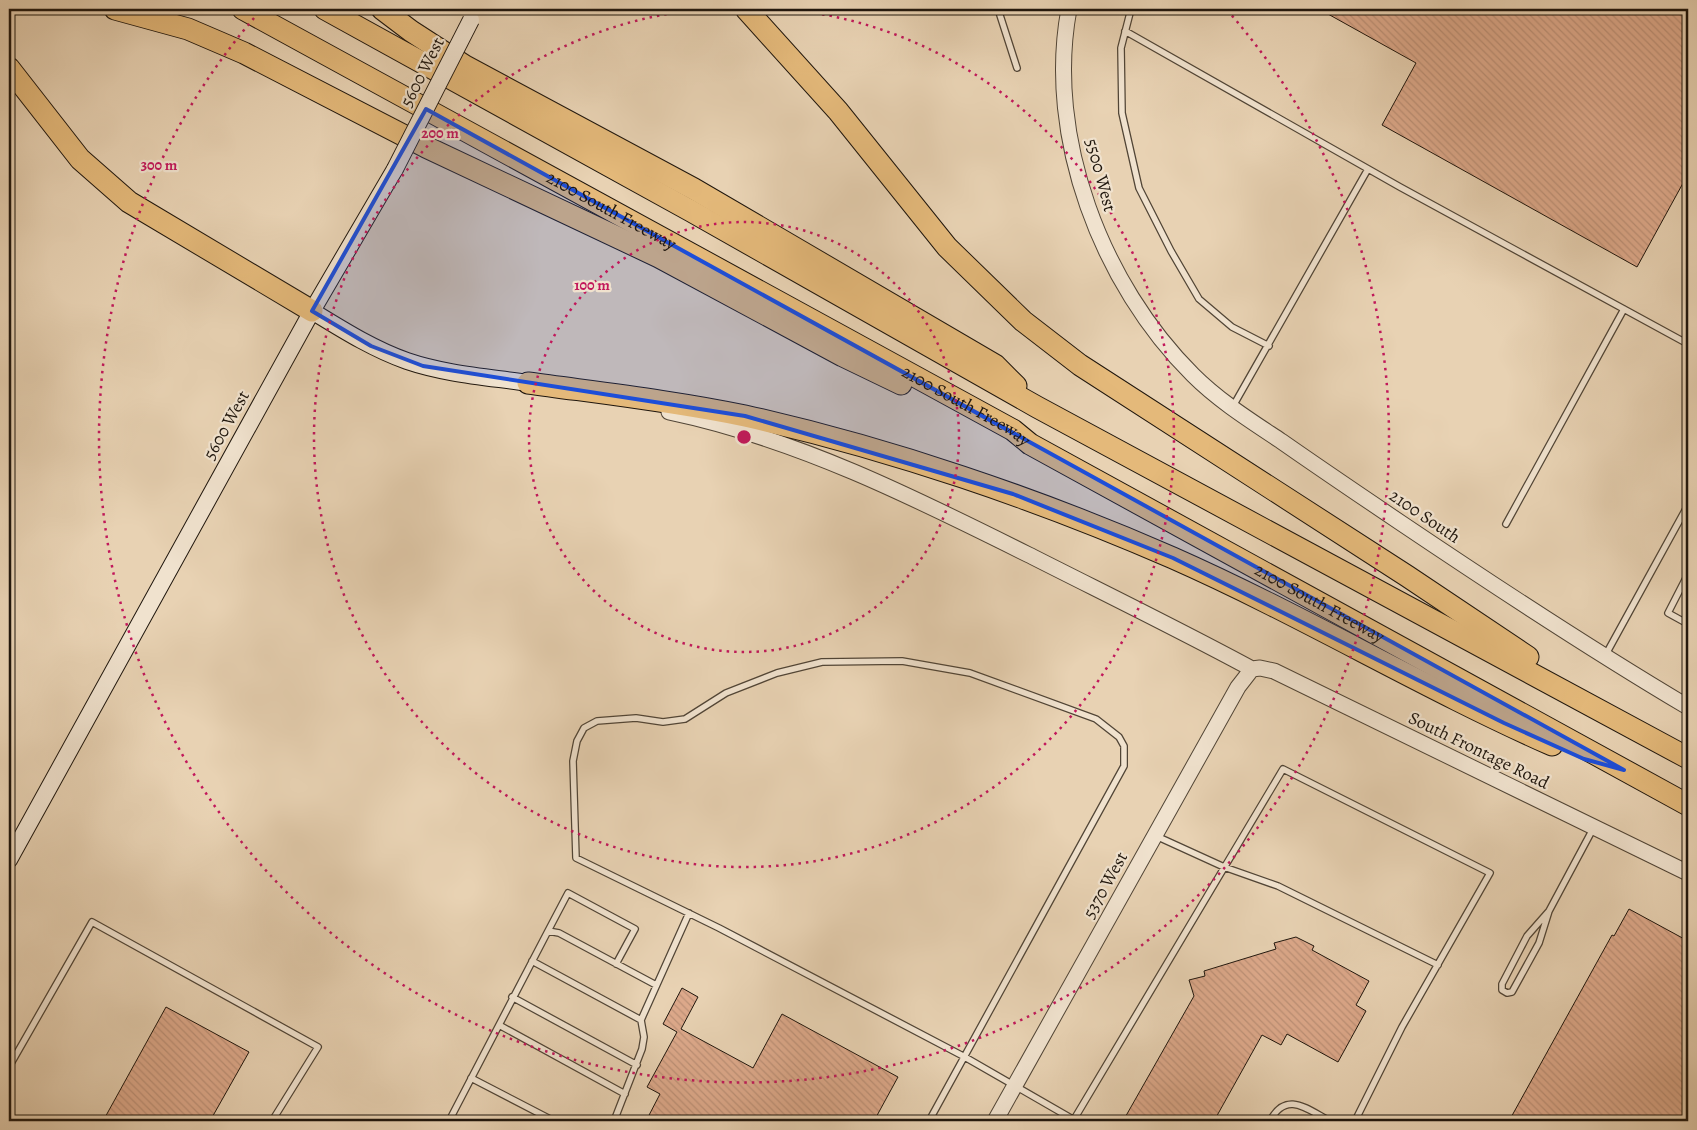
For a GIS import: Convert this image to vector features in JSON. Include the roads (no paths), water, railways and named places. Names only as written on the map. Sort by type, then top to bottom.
[{"type":"highway","points":[[115,9],[188,28],[251,56],[435,151],[659,258],[844,356],[1030,444]]},
{"type":"highway","name":"2100 South Freeway","points":[[242,9],[1005,425],[1030,444],[1688,806]]},
{"type":"highway","name":"2100 South Freeway","points":[[325,9],[691,211],[1037,407],[1688,758]]},
{"type":"highway","points":[[382,9],[411,31],[465,66],[694,189],[995,365],[1037,407]]},
{"type":"highway","points":[[746,9],[838,111],[947,247],[996,296],[1051,344],[1080,366],[1407,576],[1650,737]]},
{"type":"highway","points":[[9,68],[80,159],[129,202],[312,311]]},
{"type":"highway","points":[[528,382],[690,405],[745,416],[842,442],[1013,494],[1173,558],[1291,615],[1504,723],[1584,759],[1624,770]]},
{"type":"main road","name":"5600 West","points":[[9,860],[312,311],[395,169],[474,14]]},
{"type":"main road","points":[[312,311],[371,346],[406,360],[441,370],[528,382]]},
{"type":"street","name":"5500 West","points":[[1070,9],[1066,50],[1066,102],[1074,160],[1090,213],[1109,258],[1132,298],[1157,334]]},
{"type":"street","name":"2100 South","points":[[1157,334],[1193,376],[1232,408],[1604,658],[1688,707]]},
{"type":"street","points":[[528,382],[684,415],[755,436],[839,466],[955,519],[1252,669]]},
{"type":"street","name":"South Frontage Road","points":[[1252,669],[1274,670],[1688,874]]},
{"type":"street","name":"5370 West","points":[[995,1121],[1238,687],[1252,669]]},
{"type":"lane","points":[[998,9],[1017,68]]},
{"type":"lane","points":[[1131,9],[1122,48],[1122,113],[1139,188],[1171,252],[1199,300],[1232,327],[1269,346]]},
{"type":"lane","points":[[1125,32],[1368,169],[1688,344]]},
{"type":"lane","points":[[1232,408],[1368,169]]},
{"type":"lane","points":[[1506,524],[1624,309]]},
{"type":"lane","points":[[1604,658],[1688,505]]},
{"type":"lane","points":[[1688,574],[1668,613],[1688,624]]},
{"type":"lane","points":[[929,1121],[963,1056],[1124,766],[1124,746],[1119,737],[1096,719],[970,673],[902,661],[822,662],[778,673],[726,693],[685,719],[664,722],[636,718],[597,721],[584,728],[577,741],[573,761],[576,858],[689,914],[963,1056],[1074,1121],[1283,769],[1490,873],[1402,1027],[1355,1121]]},
{"type":"lane","points":[[1549,911],[1527,936],[1502,984],[1502,990],[1507,993],[1512,992],[1539,943],[1549,911],[1594,827]]},
{"type":"lane","points":[[1154,835],[1224,867],[1278,886],[1438,965]]},
{"type":"lane","points":[[449,1121],[512,996],[568,893],[635,928],[616,964]]},
{"type":"lane","points":[[614,1121],[637,1065],[644,1036],[640,1020],[689,914]]},
{"type":"lane","points":[[9,1067],[92,922],[318,1047],[272,1121]]},
{"type":"lane","points":[[548,931],[559,933],[656,985]]},
{"type":"lane","points":[[532,961],[640,1020]]},
{"type":"lane","points":[[512,996],[637,1065]]},
{"type":"lane","points":[[499,1025],[625,1094]]},
{"type":"lane","points":[[472,1078],[554,1121]]},
{"type":"lane","points":[[1270,1121],[1278,1109],[1290,1103],[1298,1104],[1330,1121]]}]
